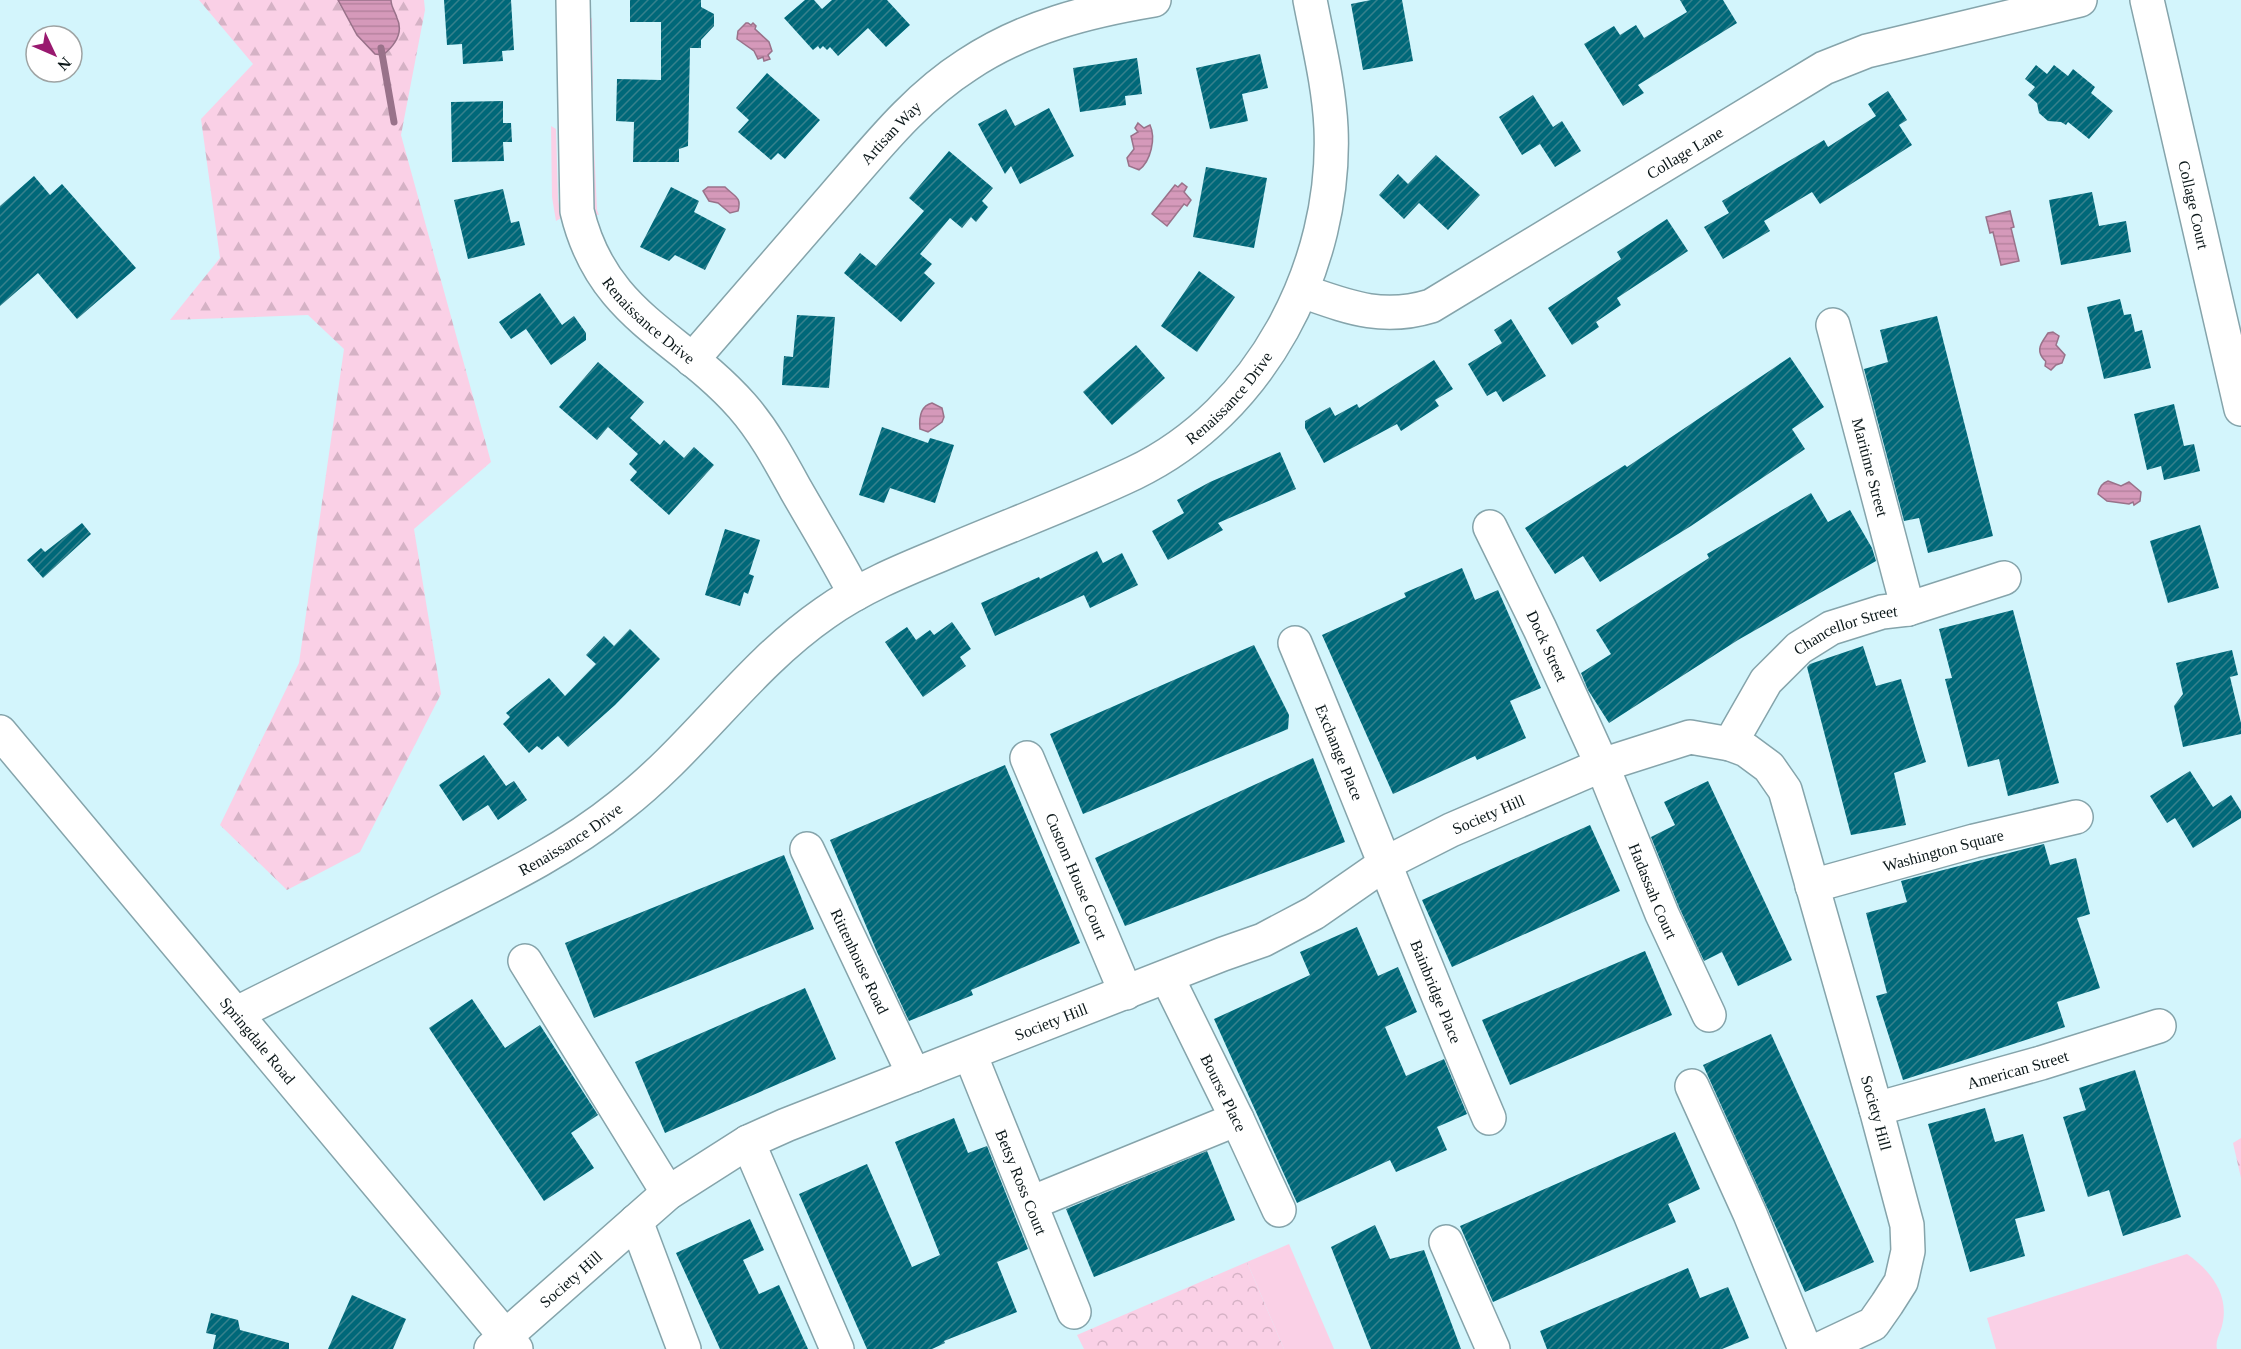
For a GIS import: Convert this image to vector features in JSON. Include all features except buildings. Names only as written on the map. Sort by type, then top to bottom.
[{"type":"street","name":"Renaissance Drive","points":[[573,0],[577,211],[581,229],[593,259],[620,298],[731,395],[761,431],[855,594]]},
{"type":"street","name":"Artisan Way","points":[[692,360],[898,122],[943,81],[987,53],[1045,26],[1081,14],[1154,0]]},
{"type":"street","name":"Renaissance Drive","points":[[237,1013],[518,873],[578,837],[620,807],[658,774],[770,656],[816,619],[855,594],[932,558],[1133,473],[1175,450],[1200,430],[1243,387],[1269,352],[1302,291],[1321,228],[1331,158],[1331,124],[1310,0]]},
{"type":"street","name":"Collage Lane","points":[[1302,291],[1350,307],[1382,314],[1415,311],[1431,306],[1824,68],[1867,51],[2080,0]]},
{"type":"street","name":"Collage Court","points":[[2147,0],[2241,409]]},
{"type":"street","name":"Maritime Street","points":[[1833,325],[1908,609]]},
{"type":"street","name":"Dock Street","points":[[1490,527],[1540,629],[1602,765]]},
{"type":"street","name":"Chancellor Street","points":[[1730,744],[1766,681],[1799,648],[1831,628],[1882,612],[1908,609],[2004,578]]},
{"type":"street","name":"Exchange Place","points":[[1296,643],[1386,863]]},
{"type":"street","name":"Springdale Road","points":[[0,732],[237,1013],[504,1345]]},
{"type":"street","name":"Society Hill","points":[[504,1345],[636,1221],[668,1194],[748,1142],[786,1125],[1263,940],[1314,913],[1386,863],[1451,830],[1602,765],[1690,737],[1730,744],[1746,750],[1769,767],[1785,790],[1907,1225],[1908,1251],[1901,1282],[1873,1324],[1820,1349]]},
{"type":"street","name":"Custom House Court","points":[[1027,758],[1126,993]]},
{"type":"street","name":"Hadassah Court","points":[[1602,765],[1662,914],[1709,1015]]},
{"type":"street","name":"Washington Square","points":[[1812,886],[1974,841],[2076,817]]},
{"type":"street","name":"Rittenhouse Road","points":[[807,849],[914,1075]]},
{"type":"street","name":"Bainbridge Place","points":[[1386,863],[1441,1006],[1489,1118]]},
{"type":"street","points":[[525,961],[668,1194]]},
{"type":"street","name":"Bourse Place","points":[[1167,977],[1279,1210]]},
{"type":"street","name":"American Street","points":[[1876,1109],[2041,1063],[2159,1026]]},
{"type":"street","name":"Betsy Ross Court","points":[[970,1054],[1074,1312]]},
{"type":"street","points":[[1692,1086],[1750,1214],[1805,1349]]},
{"type":"street","points":[[1031,1203],[1237,1119]]},
{"type":"street","points":[[748,1142],[837,1349]]},
{"type":"street","points":[[636,1221],[684,1349]]},
{"type":"street","points":[[1446,1242],[1493,1349]]},
{"type":"green space","points":[[199,0],[424,0],[425,10],[401,135],[491,462],[414,529],[441,694],[360,852],[287,890],[220,825],[299,663],[344,349],[308,315],[170,320],[220,258],[201,119],[253,64]]},
{"type":"green space","points":[[592,18],[593,91],[588,89],[587,19]]},
{"type":"green space","points":[[593,124],[599,215],[594,214],[590,188],[589,126]]},
{"type":"green space","points":[[551,126],[556,129],[558,199],[561,218],[556,221],[552,197]]},
{"type":"green space","points":[[2241,1138],[2241,1178],[2233,1143]]},
{"type":"green space","points":[[1289,1244],[1334,1349],[1284,1349],[1247,1262]]},
{"type":"green space","points":[[2187,1254],[2211,1276],[2221,1294],[2224,1315],[2217,1340],[2217,1349],[1996,1349],[1987,1318]]},
{"type":"green space","points":[[1247,1262],[1284,1349],[1084,1349],[1077,1335]]},
{"type":"shaded area","points":[[338,0],[391,0],[399,24],[399,34],[383,55],[375,54],[357,35]]},
{"type":"shaded area","points":[[746,23],[751,25],[753,23],[756,26],[755,29],[769,42],[772,51],[768,55],[770,59],[764,61],[763,57],[758,59],[754,51],[737,39],[738,31]]},
{"type":"shaded area","points":[[1138,123],[1144,128],[1150,125],[1152,130],[1149,155],[1139,170],[1129,166],[1127,158],[1134,149],[1131,136],[1138,132],[1135,128]]},
{"type":"shaded area","points":[[1182,183],[1187,187],[1184,192],[1191,200],[1187,206],[1184,204],[1167,226],[1152,214],[1175,185],[1178,187]]},
{"type":"shaded area","points":[[708,187],[725,187],[735,195],[739,203],[738,211],[730,213],[718,203],[709,201],[703,191]]},
{"type":"shaded area","points":[[2010,211],[2014,227],[2011,228],[2019,261],[2001,265],[1993,232],[1990,233],[1986,217]]},
{"type":"shaded area","points":[[2053,332],[2059,336],[2056,345],[2065,355],[2062,363],[2051,370],[2045,366],[2046,361],[2040,351],[2048,333]]},
{"type":"shaded area","points":[[932,403],[942,408],[944,417],[942,422],[928,432],[920,429],[920,417],[925,407]]},
{"type":"shaded area","points":[[2108,481],[2121,486],[2129,482],[2141,492],[2140,501],[2134,505],[2133,502],[2129,504],[2107,501],[2098,494],[2101,486]]},
{"type":"waterway","points":[[381,48],[394,122]]}]
